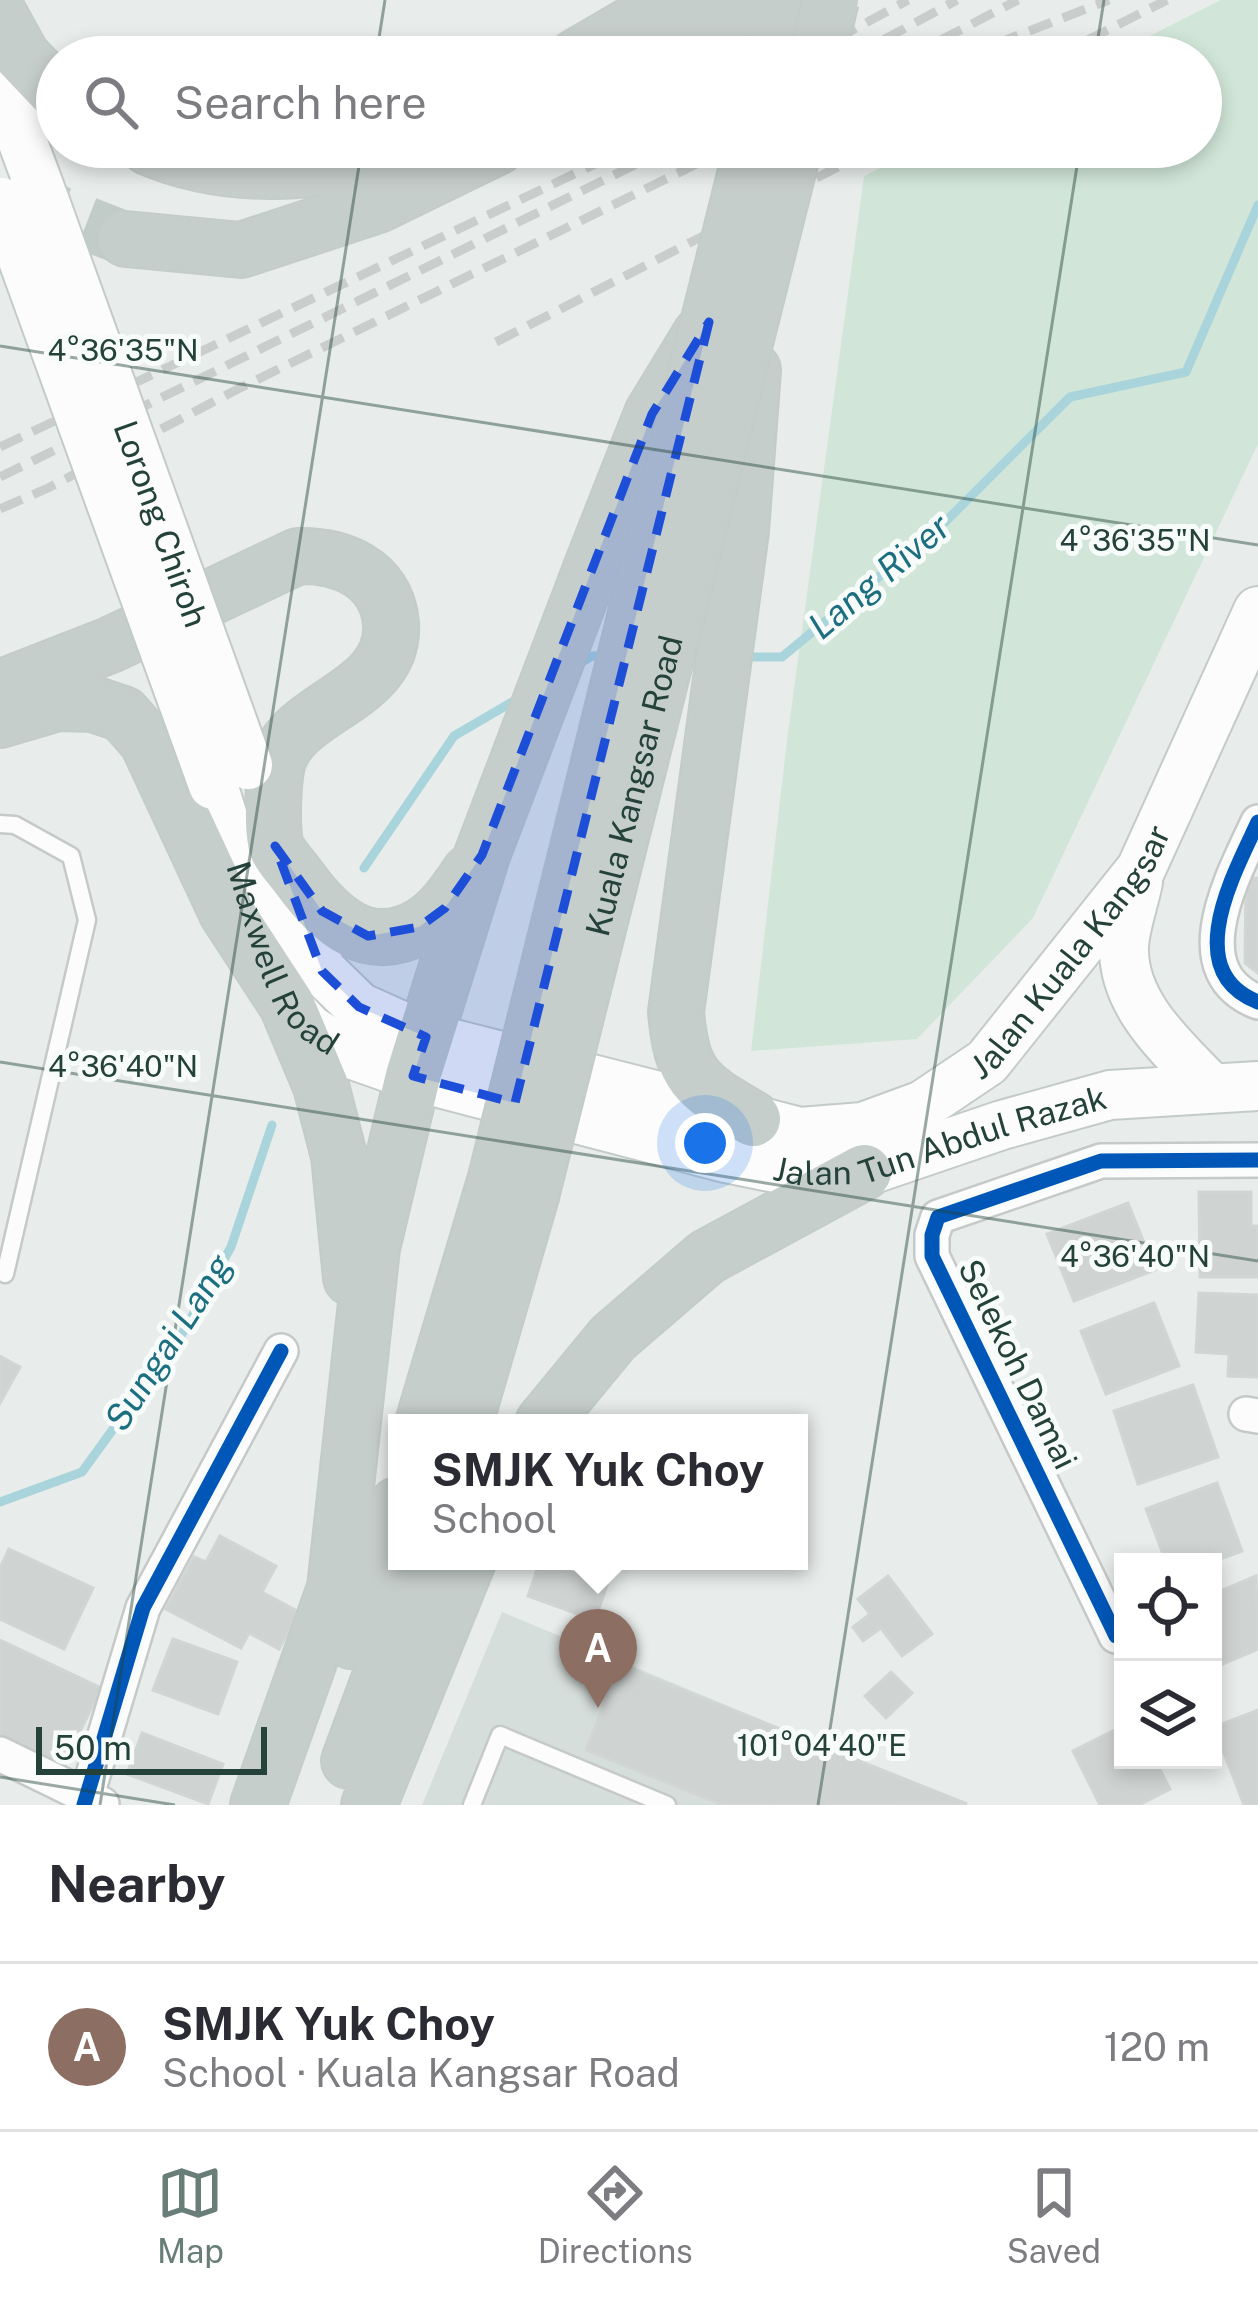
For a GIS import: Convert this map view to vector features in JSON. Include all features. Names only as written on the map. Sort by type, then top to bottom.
[{"type":"highway","points":[[590,36],[617,0]]},
{"type":"highway","points":[[611,36],[674,0]]},
{"type":"highway","points":[[690,36],[753,0]]},
{"type":"highway","points":[[779,36],[788,0]]},
{"type":"highway","points":[[822,36],[831,0]]},
{"type":"highway","points":[[0,16],[36,71]]},
{"type":"highway","points":[[228,168],[319,168]]},
{"type":"highway","points":[[126,239],[241,250],[378,205],[454,168]]},
{"type":"highway","name":"Kuala Kangsar Road","points":[[426,1414],[496,1178],[747,168]]},
{"type":"highway","name":"Kuala Kangsar Road","points":[[468,1414],[531,1196],[789,168]]},
{"type":"highway","points":[[753,1119],[708,1093],[680,1056],[676,1012],[741,531],[760,284]]},
{"type":"highway","points":[[259,1805],[335,1588],[372,1248],[420,1057],[482,855],[652,413],[709,322]]},
{"type":"highway","points":[[0,688],[110,645],[298,556],[329,556],[357,565],[386,605],[391,625],[386,646],[361,687],[294,732],[279,757],[275,846],[322,910],[342,926],[368,936],[419,927],[445,908],[482,855]]},
{"type":"highway","points":[[0,720],[58,703],[93,704],[123,714],[147,741],[227,913],[286,1005],[321,1086],[339,1156],[358,1364]]},
{"type":"highway","points":[[550,1414],[613,1339],[707,1257],[864,1172]]},
{"type":"highway","points":[[287,1805],[388,1532]]},
{"type":"highway","points":[[332,1805],[420,1570]]},
{"type":"highway","points":[[369,1805],[464,1570]]},
{"type":"main road","name":"Lorong Chiroh","points":[[0,81],[16,200],[231,775]]},
{"type":"main road","name":"Jalan Kuala Kangsar","points":[[420,1057],[753,1119],[800,1132],[863,1127],[923,1105],[986,1062],[1141,869],[1258,610]]},
{"type":"main road","name":"Maxwell Road","points":[[231,775],[275,846],[300,926],[322,971],[420,1057]]},
{"type":"main road","name":"Maxwell Road","points":[[231,775],[269,963],[286,1005],[309,1029],[345,1052],[420,1057]]},
{"type":"main road","points":[[1141,869],[1124,947],[1137,1001],[1160,1035],[1210,1087]]},
{"type":"main road","name":"Jalan Tun Abdul Razak","points":[[420,1057],[726,1158],[800,1173],[864,1172],[1002,1125],[1110,1095],[1258,1087]]},
{"type":"street","points":[[1258,822],[1247,868],[1218,917],[1221,965],[1237,989],[1258,1002]]},
{"type":"street","name":"Selekoh Damai","points":[[1114,1632],[932,1256],[932,1235],[938,1217],[1101,1161],[1258,1160]]},
{"type":"street","points":[[0,1754],[91,1802],[143,1608],[281,1351]]},
{"type":"lane","points":[[0,824],[15,825],[71,856],[87,920],[5,1274]]},
{"type":"lane","points":[[472,1805],[500,1735],[667,1805]]},
{"type":"highlighted area","points":[[709,322],[515,1103],[413,1076],[426,1037],[359,1007],[322,971],[275,846],[322,911],[368,936],[419,927],[445,908],[482,855],[652,414]]},
{"type":"shaded area","points":[[502,1612],[967,1805],[422,1805]]},
{"type":"green space","points":[[1221,0],[1258,0],[1258,444],[1033,918],[917,1039],[751,1051],[787,740],[864,176],[881,168],[1222,168],[1222,36],[1150,36]]},
{"type":"building","points":[[1246,878],[1258,878],[1258,973],[1245,963]]},
{"type":"building","points":[[1199,1192],[1251,1192],[1251,1226],[1258,1226],[1258,1277],[1200,1277]]},
{"type":"building","points":[[1128,1203],[1155,1270],[1074,1301],[1047,1234]]},
{"type":"building","points":[[1199,1293],[1258,1295],[1258,1377],[1228,1376],[1229,1354],[1196,1352]]},
{"type":"building","points":[[1154,1303],[1179,1366],[1106,1394],[1081,1331]]},
{"type":"building","points":[[0,1356],[20,1367],[0,1403]]},
{"type":"building","points":[[1193,1385],[1218,1457],[1138,1484],[1114,1411]]},
{"type":"building","points":[[1217,1483],[1242,1551],[1222,1558],[1222,1553],[1163,1553],[1146,1509]]},
{"type":"building","points":[[220,1536],[276,1566],[262,1592],[299,1612],[279,1649],[249,1633],[241,1648],[166,1609],[194,1557],[206,1562]]},
{"type":"building","points":[[9,1549],[93,1588],[64,1649],[0,1619],[0,1568]]},
{"type":"building","points":[[537,1570],[565,1570],[607,1585],[595,1620],[528,1596]]},
{"type":"building","points":[[888,1576],[932,1634],[902,1656],[881,1628],[863,1641],[853,1627],[870,1614],[858,1599]]},
{"type":"building","points":[[1256,1576],[1258,1649],[1222,1664],[1222,1661],[1222,1590]]},
{"type":"building","points":[[173,1639],[237,1662],[218,1714],[153,1690]]},
{"type":"building","points":[[0,1640],[101,1688],[62,1769],[0,1740]]},
{"type":"building","points":[[620,1665],[967,1804],[723,1805],[586,1750]]},
{"type":"building","points":[[891,1672],[912,1693],[886,1718],[865,1696]]},
{"type":"building","points":[[1258,1710],[1258,1805],[1244,1805],[1222,1748],[1222,1724]]},
{"type":"building","points":[[1114,1730],[1114,1769],[1160,1769],[1170,1789],[1139,1805],[1100,1805],[1073,1751]]},
{"type":"building","points":[[142,1733],[223,1764],[208,1804],[127,1774]]},
{"type":"waterway","name":"Lang River","points":[[741,657],[782,657],[944,523],[1070,397],[1186,372],[1258,205]]},
{"type":"waterway","name":"Lang River","points":[[575,666],[592,656],[610,656]]},
{"type":"waterway","name":"Lang River","points":[[364,868],[454,736],[519,698]]},
{"type":"waterway","name":"Sungai Lang","points":[[0,1502],[82,1472],[182,1334],[231,1247],[272,1125]]},
{"type":"tunnel","points":[[11,194],[126,239]]},
{"type":"railway","points":[[842,36],[908,0]]},
{"type":"railway","points":[[891,36],[957,0]]},
{"type":"railway","points":[[949,36],[1018,0]]},
{"type":"railway","points":[[1016,36],[1109,0]]},
{"type":"railway","points":[[1096,36],[1167,0]]},
{"type":"railway","points":[[0,447],[587,168]]},
{"type":"railway","points":[[0,477],[628,168]]},
{"type":"railway","points":[[0,509],[688,168]]},
{"type":"railway","points":[[496,342],[836,168]]},
{"type":"cycle path","points":[[1258,822],[1227,893],[1217,945],[1221,968],[1234,987],[1258,1002]]},
{"type":"cycle path","points":[[1114,1632],[932,1256],[932,1235],[938,1217],[1101,1161],[1258,1160]]},
{"type":"cycle path","points":[[84,1805],[143,1608],[281,1351]]},
{"type":"place","name":"SMJK Yuk Choy","points":[[598,1708]]}]
